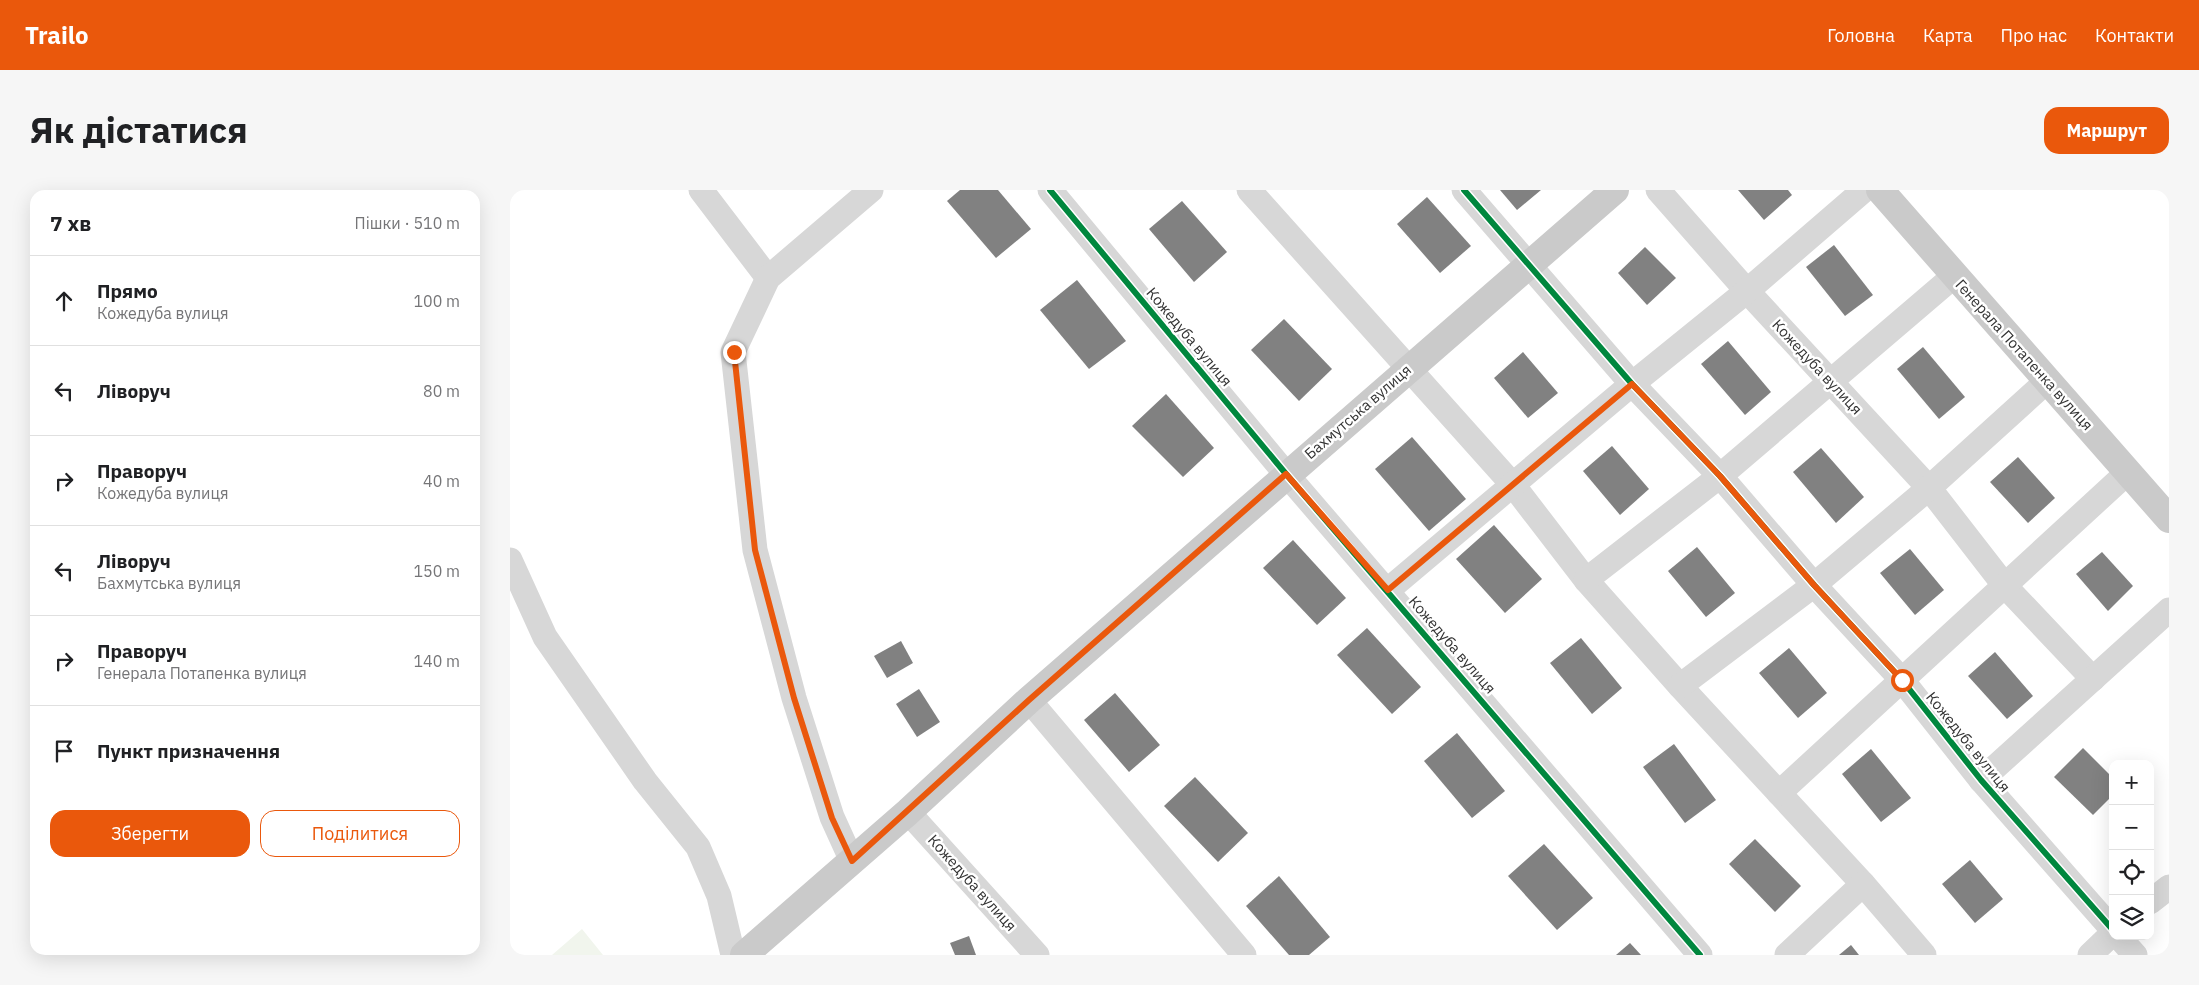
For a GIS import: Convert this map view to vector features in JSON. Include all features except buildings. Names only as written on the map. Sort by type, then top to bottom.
[{"type":"main road","name":"Бахмутська вулиця","points":[[744,955],[908,812],[1029,700],[1286,474],[1400,360],[1530,265],[1615,190]]},
{"type":"main road","name":"Генерала Потапенка вулиця","points":[[1880,190],[2169,519]]},
{"type":"street","points":[[701,190],[768,278]]},
{"type":"street","points":[[852,861],[832,818],[794,698],[755,550],[734,352],[768,278],[871,190]]},
{"type":"street","name":"Кожедуба вулиця","points":[[1050,190],[1286,474],[1388,590],[1700,955]]},
{"type":"street","points":[[1249,190],[1513,486],[1586,580],[1680,686],[1863,884],[1924,955]]},
{"type":"street","name":"Кожедуба вулиця","points":[[1464,190],[1632,384],[1720,476],[1814,585],[1902,680],[1982,780],[2109,926]]},
{"type":"street","name":"Кожедуба вулиця","points":[[1658,190],[1747,291],[1928,488],[2005,586],[2093,679]]},
{"type":"street","points":[[1388,590],[1632,384],[1747,291],[1864,190]]},
{"type":"street","points":[[1586,580],[1720,476],[1954,276]]},
{"type":"street","points":[[1680,686],[1814,585],[1928,488],[2047,381]]},
{"type":"street","points":[[1779,792],[2128,472]]},
{"type":"street","points":[[510,560],[545,637],[645,781],[698,847],[719,896],[733,955]]},
{"type":"street","points":[[1982,780],[2169,610]]},
{"type":"street","points":[[1029,700],[1244,955]]},
{"type":"street","name":"Кожедуба вулиця","points":[[908,812],[1037,955]]},
{"type":"street","points":[[1787,955],[1863,884]]},
{"type":"street","points":[[2154,899],[2169,887]]},
{"type":"street","points":[[2090,955],[2109,935]]},
{"type":"street","points":[[2121,940],[2134,955]]},
{"type":"shaded area","points":[[582,929],[603,955],[552,955]]},
{"type":"cycle path","points":[[1050,190],[1286,474],[1700,955]]},
{"type":"cycle path","points":[[1464,190],[1632,384],[1720,476],[1814,585],[1902,680],[1981,780],[2109,925]]},
{"type":"route","points":[[734,352],[755,550],[794,698],[832,818],[852,861],[1029,700],[1286,474],[1388,590],[1632,384],[1720,476],[1814,585],[1902,680]]}]
